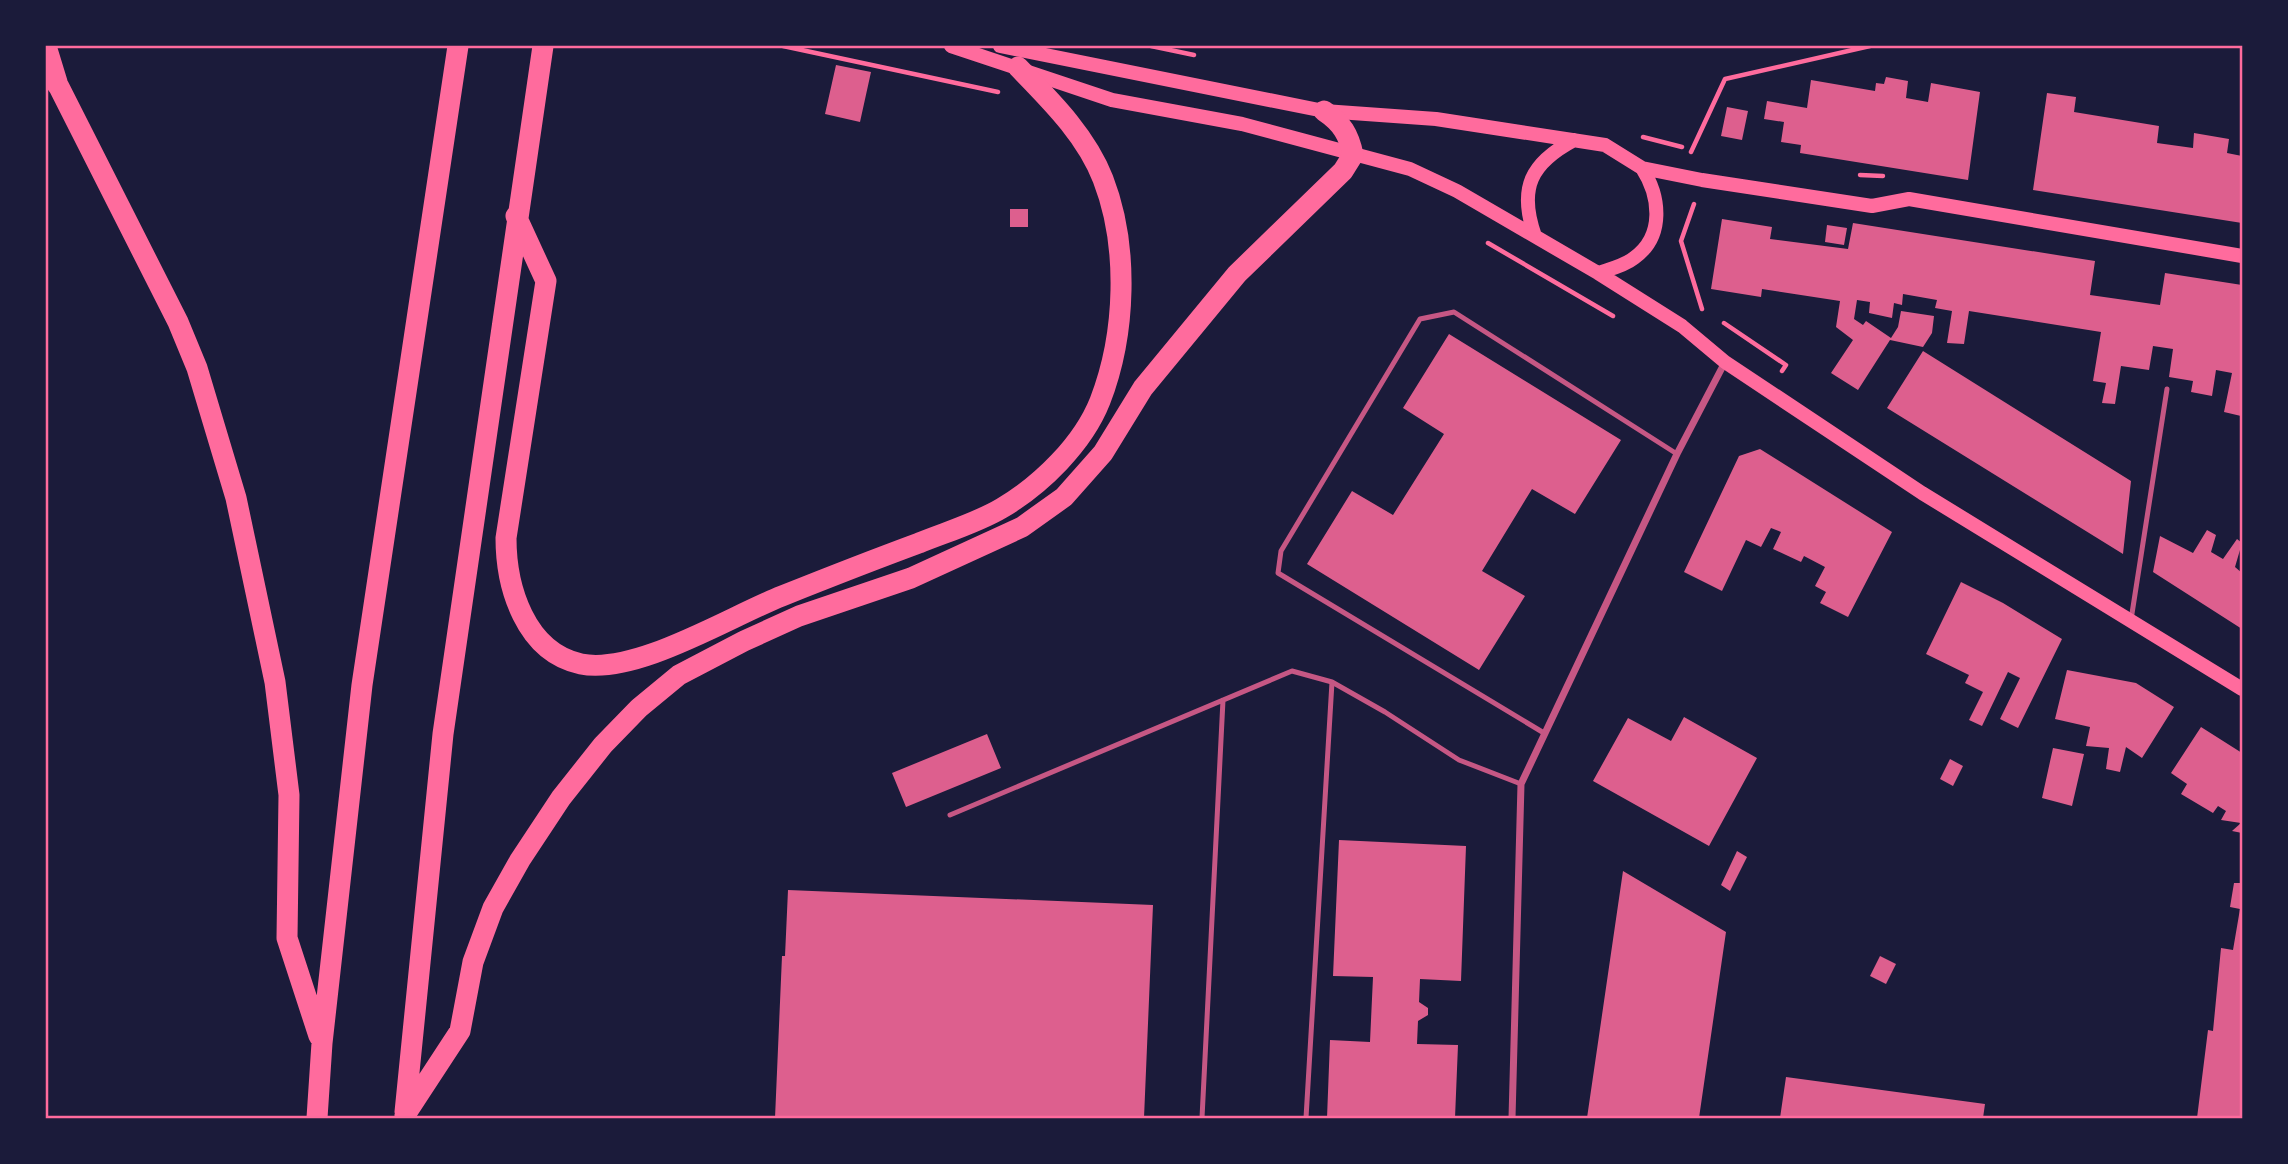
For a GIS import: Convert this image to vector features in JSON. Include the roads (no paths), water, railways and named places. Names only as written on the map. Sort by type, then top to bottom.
[{"type":"highway","points":[[46,46],[59,87]]},
{"type":"highway","points":[[317,1118],[322,1043],[362,685],[458,46]]},
{"type":"highway","points":[[405,1117],[421,931],[443,734],[516,216],[542,55]]},
{"type":"highway","points":[[516,216],[546,281],[506,538],[506,566],[525,624],[542,643],[579,663],[607,666],[663,650],[743,612],[1003,508],[1064,458],[1100,403],[1120,326],[1119,257],[1104,180],[1091,154],[1057,108],[1018,67]]},
{"type":"highway","points":[[46,69],[59,87],[178,322],[211,411],[236,498],[275,682],[289,795],[287,938],[322,1043]]},
{"type":"highway","points":[[405,1117],[460,1031],[473,962],[493,908],[561,798],[603,744],[679,675],[733,646],[799,616],[911,579],[1022,527],[1064,497],[1103,453],[1143,388],[1237,274],[1338,177],[1353,156],[1349,137],[1336,119],[1324,111]]},
{"type":"main road","points":[[951,46],[1112,100],[1242,124],[1353,156],[1410,169],[1457,191],[1598,273],[1682,326],[1726,362],[1922,493],[2242,689]]},
{"type":"main road","points":[[1000,46],[1324,111],[1436,119],[1605,145],[1642,168],[1702,180],[1872,206],[1909,199],[2242,256]]},
{"type":"main road","points":[[1535,236],[1528,216],[1527,194],[1533,174],[1543,159],[1574,140]]},
{"type":"main road","points":[[1598,273],[1636,257],[1647,245],[1656,226],[1658,207],[1651,182],[1642,168]]},
{"type":"street","points":[[1512,1118],[1521,784],[1677,454],[1726,362]]},
{"type":"lane","points":[[1544,733],[1278,573],[1281,551],[1420,319],[1454,312],[1677,454]]},
{"type":"lane","points":[[2131,620],[2167,389]]},
{"type":"lane","points":[[950,815],[1292,671],[1332,682],[1385,712],[1459,760],[1521,784]]},
{"type":"lane","points":[[1306,1118],[1332,682]]},
{"type":"lane","points":[[1202,1118],[1223,700]]}]
